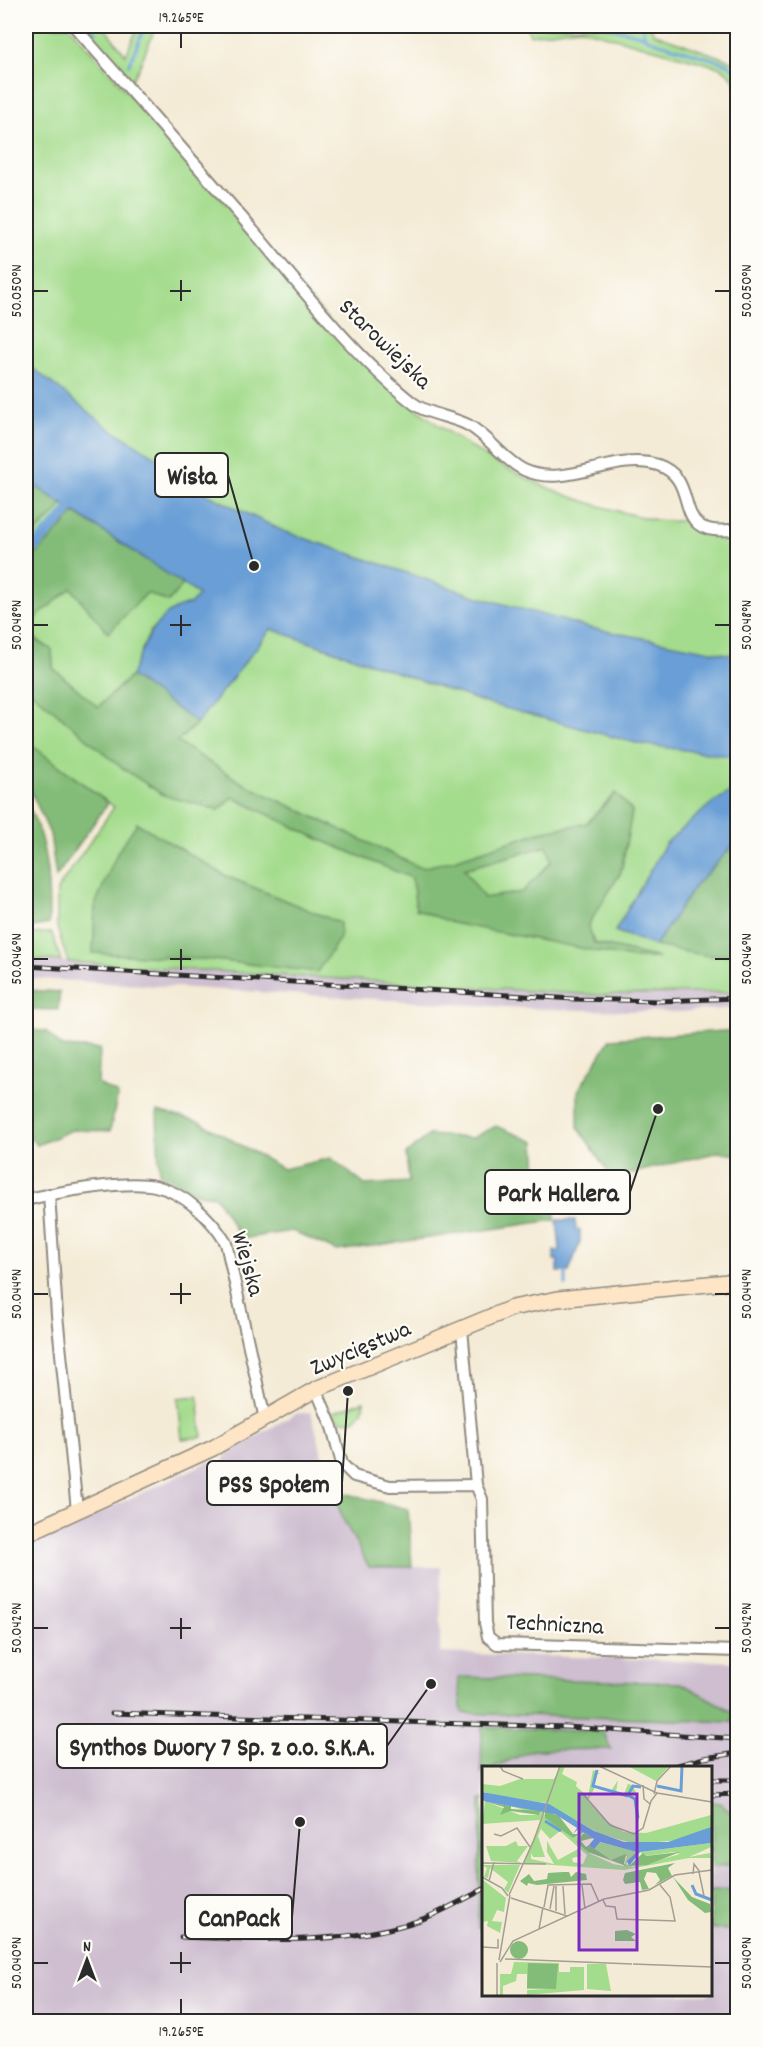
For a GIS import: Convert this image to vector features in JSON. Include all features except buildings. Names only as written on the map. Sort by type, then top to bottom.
[{"type":"street","name":"Starowiejska","points":[[74,26],[306,293],[381,375],[415,405],[469,425],[523,470],[556,475],[631,462],[656,465],[672,471],[682,483],[689,517],[702,528],[738,529]]},
{"type":"street","name":"Wiejska","points":[[26,1200],[49,1194],[127,1185],[156,1186],[193,1205],[215,1225],[226,1243],[265,1419]]},
{"type":"street","points":[[49,1194],[57,1315],[77,1510]]},
{"type":"street","name":"Zwycięstwa","points":[[26,1534],[213,1448],[316,1389],[513,1308],[558,1299],[738,1281]]},
{"type":"street","name":"Techniczna","points":[[462,1329],[467,1361],[476,1485],[482,1499],[485,1623],[488,1636],[497,1644],[738,1651]]},
{"type":"street","points":[[316,1389],[332,1427],[342,1464],[354,1476],[390,1486],[476,1485]]},
{"type":"shaded area","points":[[26,959],[597,995],[737,992],[737,1008],[678,1012],[540,1009],[26,978]]},
{"type":"shaded area","points":[[311,1412],[332,1490],[344,1521],[369,1567],[441,1567],[440,1653],[737,1662],[737,2021],[26,2021],[26,1547],[210,1461],[216,1464],[223,1462],[226,1454],[295,1414]]},
{"type":"green space","points":[[26,26],[69,26],[379,377],[461,441],[520,475],[584,501],[652,519],[686,520],[695,530],[737,533],[737,656],[590,628],[475,596],[283,531],[198,490],[156,457],[109,428],[26,363]]},
{"type":"green space","points":[[79,26],[103,26],[126,55],[138,26],[156,26],[138,70],[130,83]]},
{"type":"green space","points":[[526,26],[651,26],[653,33],[737,63],[737,97],[734,79],[722,68],[579,28],[530,35]]},
{"type":"green space","points":[[26,480],[63,505],[26,543]]},
{"type":"green space","points":[[63,505],[75,513],[26,566],[26,543]]},
{"type":"green space","points":[[75,513],[183,584],[168,602],[147,593],[108,633],[71,588],[26,626],[26,566]]},
{"type":"green space","points":[[183,584],[199,595],[191,604],[150,631],[131,676],[98,707],[53,668],[52,650],[26,633],[26,626],[71,588],[147,592],[168,602]]},
{"type":"green space","points":[[271,629],[486,703],[640,744],[737,757],[737,788],[712,803],[666,843],[615,931],[690,952],[737,954],[737,992],[597,995],[68,962],[57,928],[57,890],[114,807],[26,741],[26,687],[122,768],[219,810],[232,797],[321,840],[412,878],[416,909],[656,958],[594,943],[588,925],[621,872],[632,812],[615,793],[587,823],[540,832],[451,861],[421,868],[244,784],[177,742],[197,723]],"holes":[[[137,824],[226,876],[339,923],[317,971],[214,960]]]},
{"type":"green space","points":[[26,633],[52,650],[53,668],[98,707],[131,676],[197,723],[177,742],[244,784],[421,868],[451,861],[540,832],[587,823],[616,793],[632,811],[621,872],[588,925],[594,943],[659,958],[631,958],[452,923],[416,909],[412,878],[321,840],[232,797],[219,810],[163,795],[122,768],[26,687]],"holes":[[[547,846],[552,861],[522,892],[484,898],[464,869]]]},
{"type":"green space","points":[[26,741],[108,803],[56,877],[50,834],[26,780]]},
{"type":"green space","points":[[31,811],[44,852],[48,881],[49,924],[26,928],[26,813]]},
{"type":"green space","points":[[137,823],[226,876],[340,923],[340,938],[317,972],[214,960],[93,953],[95,905],[118,851]]},
{"type":"green space","points":[[737,841],[737,954],[709,956],[655,946],[694,887]]},
{"type":"green space","points":[[547,846],[552,861],[522,893],[484,898],[464,869]]},
{"type":"green space","points":[[52,933],[61,961],[26,959],[26,934]]},
{"type":"green space","points":[[26,990],[60,992],[58,1010],[26,1009]]},
{"type":"green space","points":[[26,1030],[46,1031],[62,1047],[100,1049],[98,1084],[118,1094],[110,1131],[72,1130],[37,1145],[29,1137],[26,1140]]},
{"type":"green space","points":[[737,1030],[737,1155],[719,1152],[612,1178],[578,1127],[578,1091],[610,1039]]},
{"type":"green space","points":[[157,1111],[200,1122],[283,1169],[331,1158],[365,1185],[409,1182],[406,1154],[429,1135],[472,1138],[496,1126],[535,1142],[537,1171],[555,1176],[555,1220],[337,1251],[292,1231],[241,1239],[215,1196],[198,1194],[159,1173]]},
{"type":"green space","points":[[198,1396],[202,1437],[182,1439],[178,1398]]},
{"type":"green space","points":[[364,1401],[362,1412],[354,1420],[341,1421],[331,1413]]},
{"type":"green space","points":[[332,1490],[408,1509],[412,1567],[369,1567],[344,1521]]},
{"type":"green space","points":[[458,1677],[681,1683],[733,1712],[734,1722],[462,1713]]},
{"type":"green space","points":[[482,1727],[603,1732],[611,1749],[533,1750],[497,1766],[482,1766],[481,1773]]},
{"type":"green space","points":[[481,1799],[482,1799],[482,1928],[478,1928]]},
{"type":"green space","points":[[712,1802],[721,1803],[737,1819],[737,1864],[712,1868]]},
{"type":"green space","points":[[737,1890],[737,1930],[712,1929],[712,1891]]},
{"type":"water","points":[[26,363],[109,428],[156,457],[198,490],[283,531],[475,596],[590,628],[737,656],[737,757],[640,744],[486,703],[271,629],[197,723],[131,676],[146,642],[159,621],[179,607],[191,604],[199,595],[26,480]]},
{"type":"water","points":[[737,788],[737,841],[694,887],[655,946],[615,931],[666,843],[712,803]]},
{"type":"water","points":[[557,1220],[575,1220],[576,1230],[580,1230],[580,1242],[569,1272],[558,1272],[558,1261],[554,1260],[554,1251],[560,1251]]},
{"type":"waterway","points":[[91,26],[96,32]]},
{"type":"waterway","points":[[129,65],[145,26]]},
{"type":"waterway","points":[[605,26],[644,36]]},
{"type":"waterway","points":[[642,26],[645,37],[650,40],[728,64],[738,73]]},
{"type":"waterway","points":[[26,556],[79,500]]},
{"type":"waterway","points":[[566,1272],[566,1285]]},
{"type":"railway","points":[[26,966],[574,999],[659,1001],[738,998]]},
{"type":"railway","points":[[112,1713],[567,1727],[738,1739]]},
{"type":"railway","points":[[674,1766],[704,1758],[738,1753]]},
{"type":"railway","points":[[712,1780],[738,1780]]},
{"type":"railway","points":[[712,1795],[738,1794]]},
{"type":"railway","points":[[181,1937],[291,1939],[373,1932],[422,1919],[482,1890]]},
{"type":"place","name":"Wisła","points":[[254,566]]},
{"type":"place","name":"Park Hallera","points":[[658,1109]]},
{"type":"place","name":"PSS Społem","points":[[348,1391]]},
{"type":"place","name":"Synthos Dwory 7 Sp. z o.o. S.K.A.","points":[[431,1684]]},
{"type":"place","name":"CanPack","points":[[300,1822]]}]
